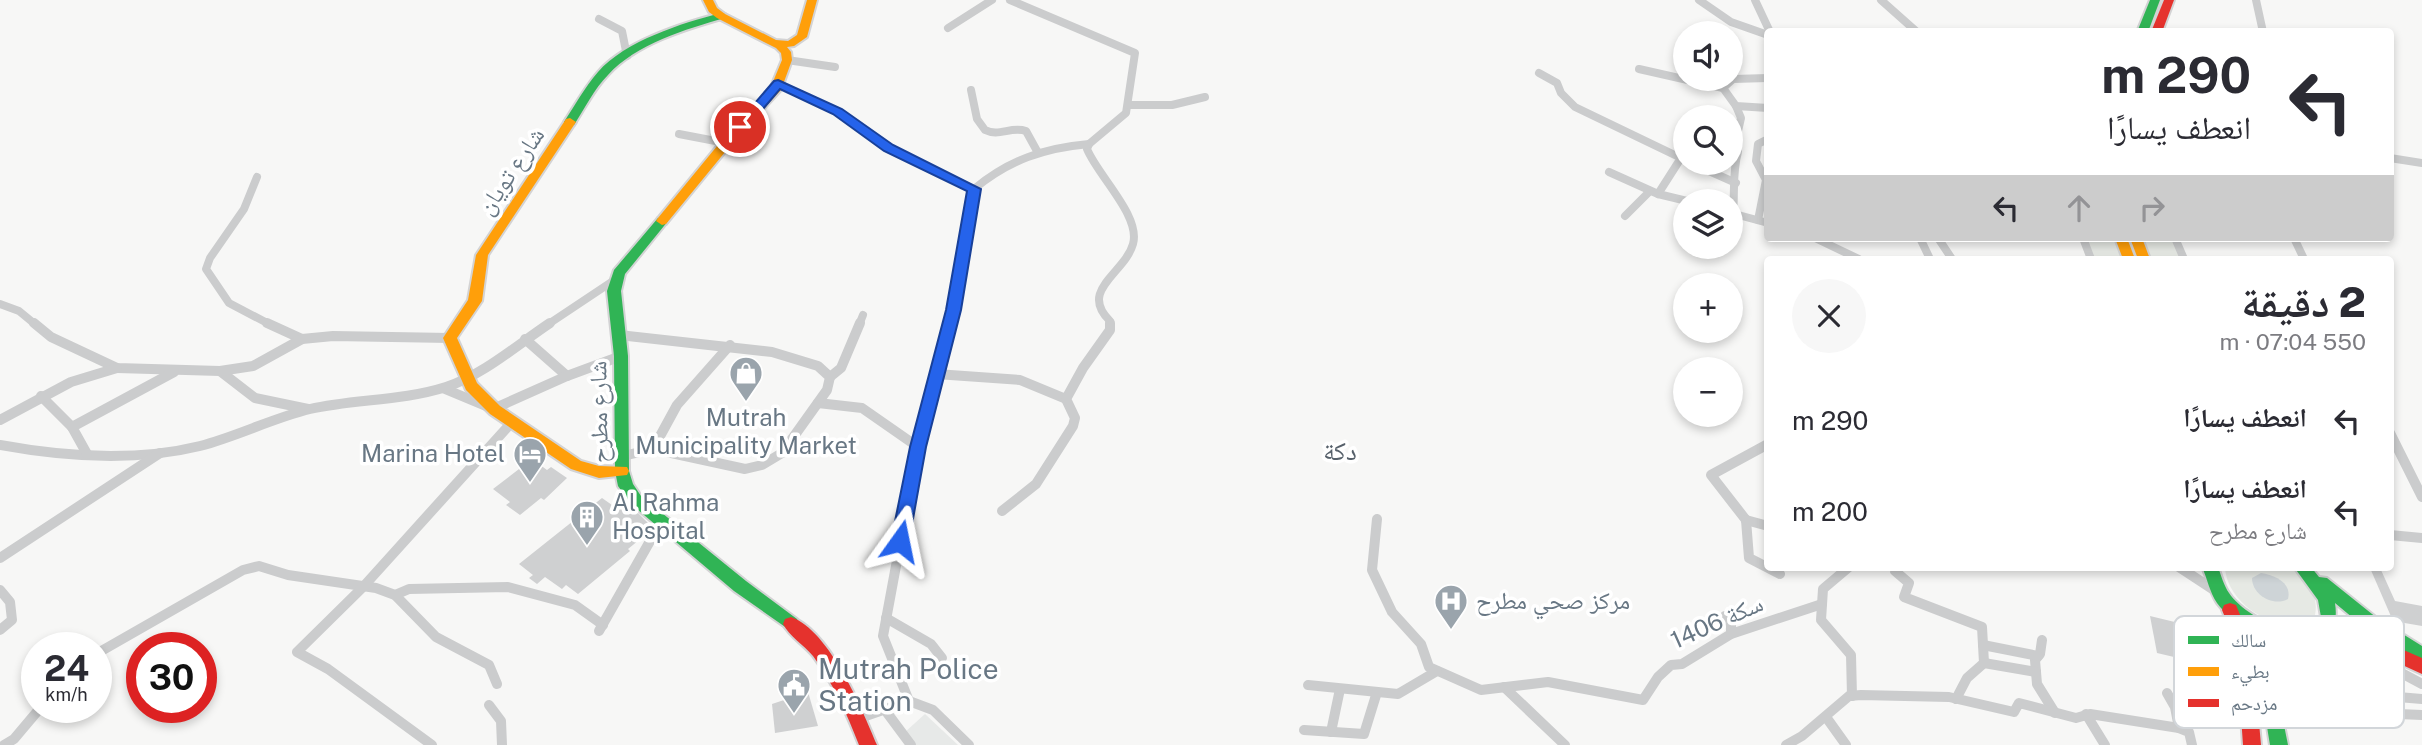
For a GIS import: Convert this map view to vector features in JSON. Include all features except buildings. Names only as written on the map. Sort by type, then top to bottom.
[{"type":"main road","points":[[616,279],[626,261],[778,83],[787,60],[783,49],[721,16],[713,10],[708,0]]},
{"type":"main road","points":[[773,43],[790,44],[802,37],[812,0]]},
{"type":"main road","points":[[2143,28],[2155,0]]},
{"type":"main road","points":[[2158,28],[2169,0]]},
{"type":"main road","name":"شارع تويان","points":[[450,338],[472,313],[481,287],[482,255],[604,72],[627,56],[705,20],[721,16]]},
{"type":"main road","name":"شارع مطرح","points":[[616,279],[614,290],[621,356],[622,471],[631,493],[740,586],[812,639],[849,699],[868,745]]},
{"type":"main road","points":[[450,338],[466,379],[475,393],[493,409],[583,469],[606,473],[622,471]]},
{"type":"main road","points":[[2211,571],[2212,582],[2231,616]]},
{"type":"main road","points":[[2306,571],[2328,598],[2331,616]]},
{"type":"main road","points":[[2306,571],[2362,616]]},
{"type":"main road","points":[[2223,599],[2245,616]]},
{"type":"main road","points":[[2404,644],[2422,655]]},
{"type":"main road","points":[[2404,658],[2422,666]]},
{"type":"street","points":[[948,28],[992,0]]},
{"type":"street","points":[[909,701],[883,636],[918,447],[954,310],[974,189],[998,169],[1037,150],[1089,144],[1121,119],[1128,105],[1135,53],[1010,0]]},
{"type":"street","points":[[1699,0],[1717,16],[1742,29],[1764,32]]},
{"type":"street","points":[[1755,0],[1767,28]]},
{"type":"street","points":[[1881,0],[1912,28]]},
{"type":"street","points":[[2256,0],[2262,28]]},
{"type":"street","points":[[599,19],[622,31],[627,56]]},
{"type":"street","points":[[787,60],[835,67]]},
{"type":"street","points":[[1639,69],[1673,77]]},
{"type":"street","points":[[1539,74],[1557,83],[1561,93],[1575,107],[1673,154]]},
{"type":"street","points":[[1743,79],[1764,78]]},
{"type":"street","points":[[778,83],[838,112],[888,148],[974,189]]},
{"type":"street","points":[[971,90],[972,111],[984,130],[991,133],[1009,129],[1024,130],[1029,133],[1037,150]]},
{"type":"street","points":[[1128,105],[1172,105],[1205,97]]},
{"type":"street","points":[[1743,106],[1764,108]]},
{"type":"street","points":[[679,135],[726,143]]},
{"type":"street","points":[[1764,141],[1758,144],[1756,161],[1764,176]]},
{"type":"street","points":[[1066,400],[1083,368],[1110,330],[1110,321],[1101,315],[1098,307],[1099,298],[1104,285],[1133,245],[1131,217],[1104,184],[1098,167],[1089,155],[1089,144]]},
{"type":"street","points":[[2394,159],[2422,163]]},
{"type":"street","points":[[1625,216],[1654,192],[1673,170]]},
{"type":"street","points":[[1609,172],[1673,197]]},
{"type":"street","points":[[1718,175],[1736,183]]},
{"type":"street","points":[[1733,175],[1735,189]]},
{"type":"street","points":[[257,177],[253,192],[210,258],[206,269],[229,303],[303,339]]},
{"type":"street","points":[[1743,216],[1763,222]]},
{"type":"street","points":[[1823,242],[1853,256]]},
{"type":"street","points":[[0,445],[40,454],[160,453],[198,447],[310,409],[445,389],[466,379],[616,279]]},
{"type":"street","points":[[0,304],[19,311],[51,337],[117,368]]},
{"type":"street","points":[[623,456],[653,449],[745,469],[762,465],[782,453],[827,390],[830,377],[841,368],[863,315]]},
{"type":"street","points":[[619,335],[730,345],[772,352],[818,366],[830,377]]},
{"type":"street","points":[[0,420],[41,396],[102,371],[117,368],[174,372],[220,371],[253,366],[303,339],[333,336],[450,338]]},
{"type":"street","points":[[525,339],[567,376]]},
{"type":"street","points":[[653,449],[667,417],[684,392],[730,345]]},
{"type":"street","points":[[445,389],[493,409],[567,376],[621,356]]},
{"type":"street","points":[[220,371],[255,398],[310,409]]},
{"type":"street","points":[[72,427],[174,372]]},
{"type":"street","points":[[936,374],[1020,380],[1066,400],[1074,413],[1075,422],[1059,447],[1055,459],[1031,492],[1002,511]]},
{"type":"street","points":[[41,396],[72,427],[87,454]]},
{"type":"street","points":[[818,403],[862,408],[918,447]]},
{"type":"street","points":[[432,745],[328,669],[297,652],[363,587],[512,422]]},
{"type":"street","points":[[2394,441],[2422,497]]},
{"type":"street","points":[[1764,446],[1711,475],[1746,520],[1749,558],[1764,566]]},
{"type":"street","points":[[0,558],[160,453]]},
{"type":"street","points":[[1377,519],[1372,570],[1392,612],[1421,644],[1429,667],[1481,690],[1504,687],[1565,745]]},
{"type":"street","points":[[395,595],[409,589],[508,587],[575,605],[601,628],[662,520]]},
{"type":"street","points":[[1746,520],[1764,525]]},
{"type":"street","points":[[2394,535],[2422,538]]},
{"type":"street","points":[[112,645],[250,568],[259,566],[288,575],[395,595],[436,637],[489,665],[497,684]]},
{"type":"street","points":[[1774,571],[1780,574]]},
{"type":"street","points":[[1840,571],[1824,589],[1821,620],[1851,655],[1852,696]]},
{"type":"street","points":[[1895,571],[1909,583],[1904,597],[1982,627],[1984,663]]},
{"type":"street","points":[[2184,571],[2223,599]]},
{"type":"street","points":[[0,590],[10,602],[12,620],[0,630]]},
{"type":"street","name":"1406 سكة","points":[[1504,687],[1548,682],[1643,700],[1658,677],[1671,665],[1682,664],[1731,634],[1822,604]]},
{"type":"street","points":[[1725,616],[1731,625],[1731,634]]},
{"type":"street","points":[[886,618],[931,644],[942,658]]},
{"type":"street","points":[[2042,640],[2035,660],[2037,684],[2055,713]]},
{"type":"street","points":[[1983,645],[2038,656]]},
{"type":"street","points":[[1956,699],[1962,683],[1975,668],[1984,663],[2036,672]]},
{"type":"street","points":[[1308,685],[1398,694],[1412,682],[1428,678],[1437,671]]},
{"type":"street","points":[[2404,674],[2422,684]]},
{"type":"street","points":[[1331,732],[1340,689]]},
{"type":"street","points":[[1304,730],[1364,734],[1377,692]]},
{"type":"street","points":[[2167,693],[2174,705]]},
{"type":"street","points":[[1786,745],[1826,718],[1852,696],[1920,695],[1956,699],[2014,712],[2019,704],[2076,718],[2086,715],[2174,726]]},
{"type":"street","points":[[2404,698],[2422,699]]},
{"type":"street","points":[[857,719],[909,701],[933,710],[969,745]]},
{"type":"street","points":[[489,705],[501,721],[502,745]]},
{"type":"street","points":[[885,710],[911,745]]},
{"type":"street","points":[[2404,714],[2422,715]]},
{"type":"street","points":[[2086,715],[2105,745]]},
{"type":"street","points":[[1826,718],[1846,745]]},
{"type":"street","points":[[4,745],[14,739],[28,723]]},
{"type":"street","points":[[2181,728],[2189,732],[2192,745]]},
{"type":"shaded area","points":[[2088,242],[2120,242],[2125,256],[2093,256]]},
{"type":"shaded area","points":[[2143,242],[2174,242],[2180,256],[2148,256]]},
{"type":"shaded area","points":[[2226,571],[2294,571],[2307,582],[2314,594],[2315,615],[2261,616],[2241,601],[2227,579]]},
{"type":"shaded area","points":[[2261,573],[2277,578],[2285,584],[2289,593],[2288,599],[2270,600],[2259,594],[2252,578]]},
{"type":"shaded area","points":[[925,714],[958,745],[914,745],[904,733]]},
{"type":"traffic: fast","points":[[2144,28],[2155,0]]},
{"type":"traffic: fast","points":[[570,122],[599,78],[614,63],[659,38],[721,16]]},
{"type":"traffic: fast","points":[[662,221],[619,273],[614,291],[621,356],[622,471],[626,486],[636,500],[740,586],[791,624]]},
{"type":"traffic: fast","points":[[2212,571],[2222,597],[2241,616]]},
{"type":"traffic: fast","points":[[2305,571],[2325,597],[2328,616]]},
{"type":"traffic: fast","points":[[2321,583],[2362,616]]},
{"type":"traffic: fast","points":[[2404,644],[2422,655]]},
{"type":"traffic: fast","points":[[2276,728],[2279,745]]},
{"type":"traffic: slow","points":[[662,221],[726,143],[775,90],[787,60],[786,52],[780,46],[721,16],[713,10],[708,0]]},
{"type":"traffic: slow","points":[[775,43],[790,44],[802,37],[812,0]]},
{"type":"traffic: slow","points":[[570,122],[482,255],[475,301],[450,338],[471,386],[495,410],[576,465],[599,472],[622,471]]},
{"type":"traffic: slow","points":[[2123,242],[2128,256]]},
{"type":"traffic: slow","points":[[2138,242],[2143,256]]},
{"type":"traffic: jam","points":[[2158,28],[2169,0]]},
{"type":"traffic: jam","points":[[2230,610],[2232,616]]},
{"type":"traffic: jam","points":[[791,624],[828,663],[846,695],[868,745]]},
{"type":"traffic: jam","points":[[2404,658],[2422,666]]},
{"type":"traffic: jam","points":[[2251,728],[2252,745]]},
{"type":"place","name":"Mutrah Municipality Market","points":[[746,403]]},
{"type":"place","name":"Marina Hotel","points":[[530,484]]},
{"type":"place","name":"Al Rahma Hospital","points":[[587,547]]},
{"type":"place","name":"مركز صحي مطرح","points":[[1451,631]]},
{"type":"place","name":"Mutrah Police Station","points":[[794,715]]},
{"type":"district","name":"دكة","points":[[1340,451]]},
{"type":"route","points":[[740,127],[770,96],[778,83],[838,112],[888,148],[974,189],[954,310],[918,447],[900,541]]}]
